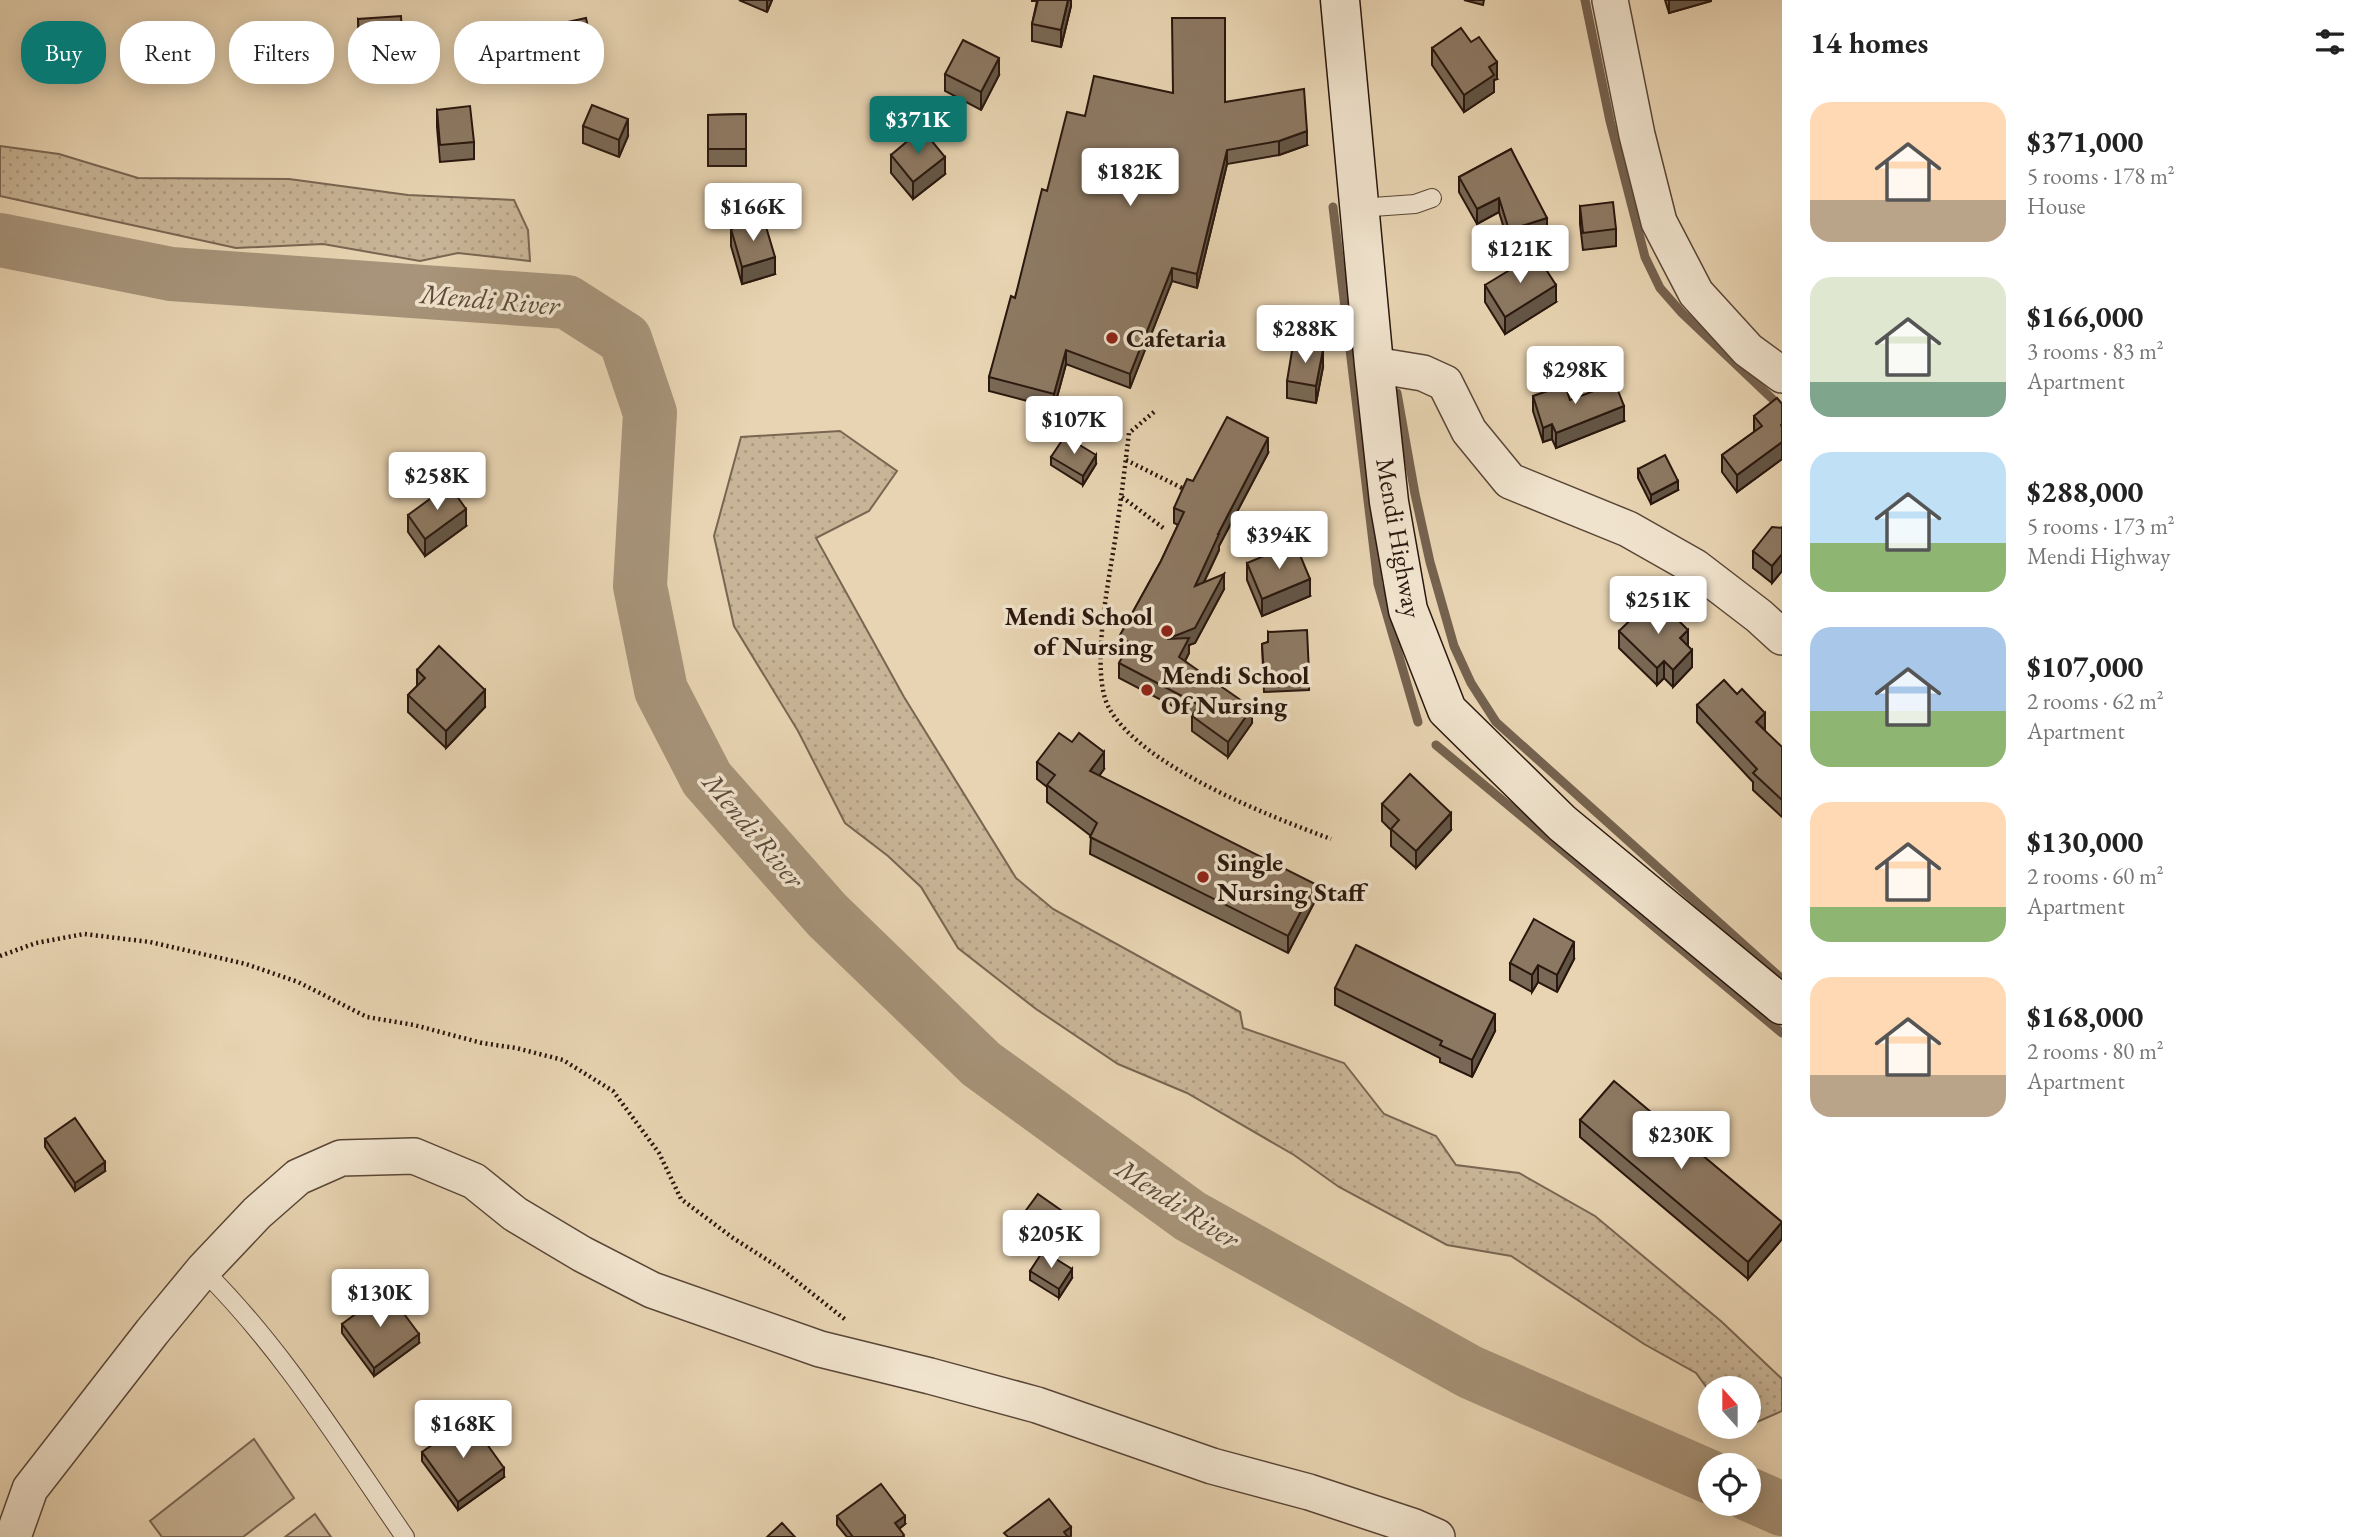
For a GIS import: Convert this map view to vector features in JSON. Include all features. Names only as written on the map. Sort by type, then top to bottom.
[{"type":"main road","name":"Mendi Highway","points":[[1340,0],[1389,502],[1408,610],[1447,710],[1562,823],[1782,1005]]},
{"type":"street","points":[[1610,0],[1637,135],[1658,222],[1696,293],[1748,350],[1782,375]]},
{"type":"street","points":[[1374,365],[1423,373],[1445,383],[1469,431],[1510,481],[1628,529],[1684,561],[1759,616],[1782,637]]},
{"type":"street","points":[[13,1537],[30,1489],[152,1332],[203,1270],[257,1213],[298,1177],[341,1158],[414,1156],[474,1181],[516,1214],[582,1254],[653,1290],[820,1349],[1037,1405],[1212,1466],[1309,1492],[1437,1537]]},
{"type":"lane","points":[[1359,208],[1415,204],[1432,198]]},
{"type":"lane","points":[[203,1270],[290,1371],[335,1432],[405,1537]]},
{"type":"path","points":[[1154,412],[1129,433],[1101,643],[1102,681],[1108,706],[1124,729],[1175,768],[1225,796],[1331,839]]},
{"type":"path","points":[[1126,460],[1189,492]]},
{"type":"path","points":[[1121,496],[1166,530]]},
{"type":"path","points":[[0,956],[36,943],[83,934],[150,942],[246,964],[298,982],[367,1017],[414,1025],[563,1060],[613,1091],[659,1153],[681,1199],[733,1238],[780,1268],[849,1322]]},
{"type":"shaded area","points":[[0,146],[59,154],[138,178],[289,179],[408,195],[514,200],[528,230],[530,261],[458,253],[420,261],[323,244],[236,248],[0,196]]},
{"type":"shaded area","points":[[840,431],[897,471],[869,511],[816,538],[904,697],[1016,878],[1053,909],[1240,1012],[1243,1028],[1344,1063],[1384,1114],[1436,1136],[1456,1165],[1519,1173],[1595,1216],[1722,1322],[1782,1379],[1782,1411],[1761,1420],[1761,1376],[1698,1376],[1644,1344],[1511,1256],[1447,1245],[1339,1187],[1294,1155],[1187,1093],[1118,1064],[1036,1009],[958,948],[921,887],[888,856],[845,823],[798,731],[734,626],[714,536],[741,437]]},
{"type":"shaded area","points":[[254,1439],[294,1498],[243,1537],[162,1537],[150,1521]]},
{"type":"shaded area","points":[[315,1514],[331,1537],[285,1537]]},
{"type":"building","points":[[1038,0],[1068,0],[1061,30],[1032,24]]},
{"type":"building","points":[[401,16],[401,21],[358,21]]},
{"type":"building","points":[[1172,18],[1225,18],[1225,102],[1304,89],[1307,131],[1279,141],[1227,150],[1197,274],[1172,268],[1130,374],[1066,350],[1054,394],[989,377],[1011,296],[1015,298],[1042,189],[1047,191],[1067,112],[1085,116],[1094,76],[1173,93]]},
{"type":"building","points":[[1461,28],[1471,42],[1479,37],[1497,62],[1489,67],[1494,75],[1464,95],[1432,48]]},
{"type":"building","points":[[963,40],[999,58],[981,92],[945,74]]},
{"type":"building","points":[[592,105],[628,119],[619,140],[583,126]]},
{"type":"building","points":[[470,106],[474,142],[440,145],[437,110]]},
{"type":"building","points":[[746,114],[746,149],[708,149],[708,115]]},
{"type":"building","points":[[922,129],[945,157],[913,182],[891,155]]},
{"type":"building","points":[[1511,149],[1547,218],[1509,230],[1499,198],[1477,209],[1459,177]]},
{"type":"building","points":[[1613,202],[1616,229],[1583,233],[1580,206]]},
{"type":"building","points":[[764,220],[775,257],[742,267],[731,229]]},
{"type":"building","points":[[1536,254],[1556,285],[1505,317],[1485,285]]},
{"type":"building","points":[[1293,345],[1323,350],[1316,386],[1287,381]]},
{"type":"building","points":[[1615,383],[1624,406],[1556,433],[1552,424],[1543,428],[1533,396],[1565,385],[1570,400]]},
{"type":"building","points":[[1777,398],[1782,404],[1782,442],[1737,475],[1722,455],[1762,426],[1754,416]]},
{"type":"building","points":[[1227,417],[1268,438],[1218,534],[1195,586],[1224,574],[1195,628],[1167,639],[1189,638],[1179,657],[1252,708],[1228,742],[1192,716],[1199,705],[1119,663],[1130,643],[1119,637],[1161,561],[1184,512],[1174,508],[1187,479],[1193,481]]},
{"type":"building","points":[[1065,436],[1096,455],[1083,476],[1051,457]]},
{"type":"building","points":[[1665,455],[1678,481],[1651,495],[1638,469]]},
{"type":"building","points":[[449,485],[466,509],[425,539],[408,515]]},
{"type":"building","points":[[1772,527],[1782,528],[1782,554],[1772,566],[1753,551]]},
{"type":"building","points":[[1295,543],[1310,579],[1262,599],[1247,563]]},
{"type":"building","points":[[1648,603],[1657,611],[1663,605],[1688,630],[1680,638],[1692,650],[1673,670],[1664,661],[1657,668],[1619,631]]},
{"type":"building","points":[[1307,630],[1309,673],[1264,675],[1262,644],[1268,642],[1268,632]]},
{"type":"building","points":[[439,646],[485,690],[446,731],[408,695],[425,678],[417,670]]},
{"type":"building","points":[[1724,680],[1737,694],[1742,689],[1765,713],[1756,722],[1782,747],[1782,800],[1753,773],[1757,769],[1697,705]]},
{"type":"building","points":[[1059,733],[1072,742],[1079,733],[1104,752],[1090,771],[1315,884],[1288,936],[1090,837],[1097,823],[1047,785],[1055,775],[1037,762]]},
{"type":"building","points":[[1410,774],[1451,813],[1416,851],[1391,829],[1399,820],[1382,804]]},
{"type":"building","points":[[1534,919],[1574,942],[1557,975],[1538,965],[1532,975],[1510,963]]},
{"type":"building","points":[[1356,945],[1495,1014],[1472,1060],[1440,1045],[1442,1041],[1335,988]]},
{"type":"building","points":[[1614,1081],[1782,1222],[1748,1262],[1580,1120]]},
{"type":"building","points":[[75,1118],[105,1162],[75,1183],[45,1139]]},
{"type":"building","points":[[1038,1194],[1065,1213],[1051,1233],[1024,1213]]},
{"type":"building","points":[[1043,1251],[1072,1269],[1059,1289],[1030,1271]]},
{"type":"building","points":[[387,1291],[419,1334],[374,1368],[342,1324]]},
{"type":"building","points":[[469,1419],[504,1468],[458,1502],[422,1452]]},
{"type":"building","points":[[881,1484],[905,1516],[895,1523],[904,1535],[853,1537],[837,1516]]},
{"type":"building","points":[[1049,1499],[1071,1527],[1064,1532],[1068,1537],[1008,1537],[1004,1533]]},
{"type":"building","points":[[782,1523],[795,1537],[767,1537]]},
{"type":"waterway","points":[[1585,0],[1610,121],[1645,257],[1660,288],[1682,313],[1782,408]]},
{"type":"waterway","points":[[1333,207],[1378,584],[1418,722]]},
{"type":"waterway","name":"Mendi River","points":[[0,240],[171,274],[567,302],[625,339],[650,413],[640,586],[661,690],[707,779],[827,915],[981,1064],[1190,1216],[1470,1372],[1698,1472]]},
{"type":"waterway","points":[[1397,393],[1430,562],[1454,646],[1471,683],[1496,722],[1782,979]]},
{"type":"waterway","points":[[1436,745],[1782,1033]]},
{"type":"waterway","name":"Mendi River","points":[[1761,1500],[1782,1509]]},
{"type":"place","name":"Cafetaria","points":[[1112,338]]},
{"type":"place","name":"Mendi School of Nursing","points":[[1167,631]]},
{"type":"place","name":"Mendi School Of Nursing","points":[[1147,690]]},
{"type":"place","name":"Single Nursing Staff","points":[[1203,877]]}]
